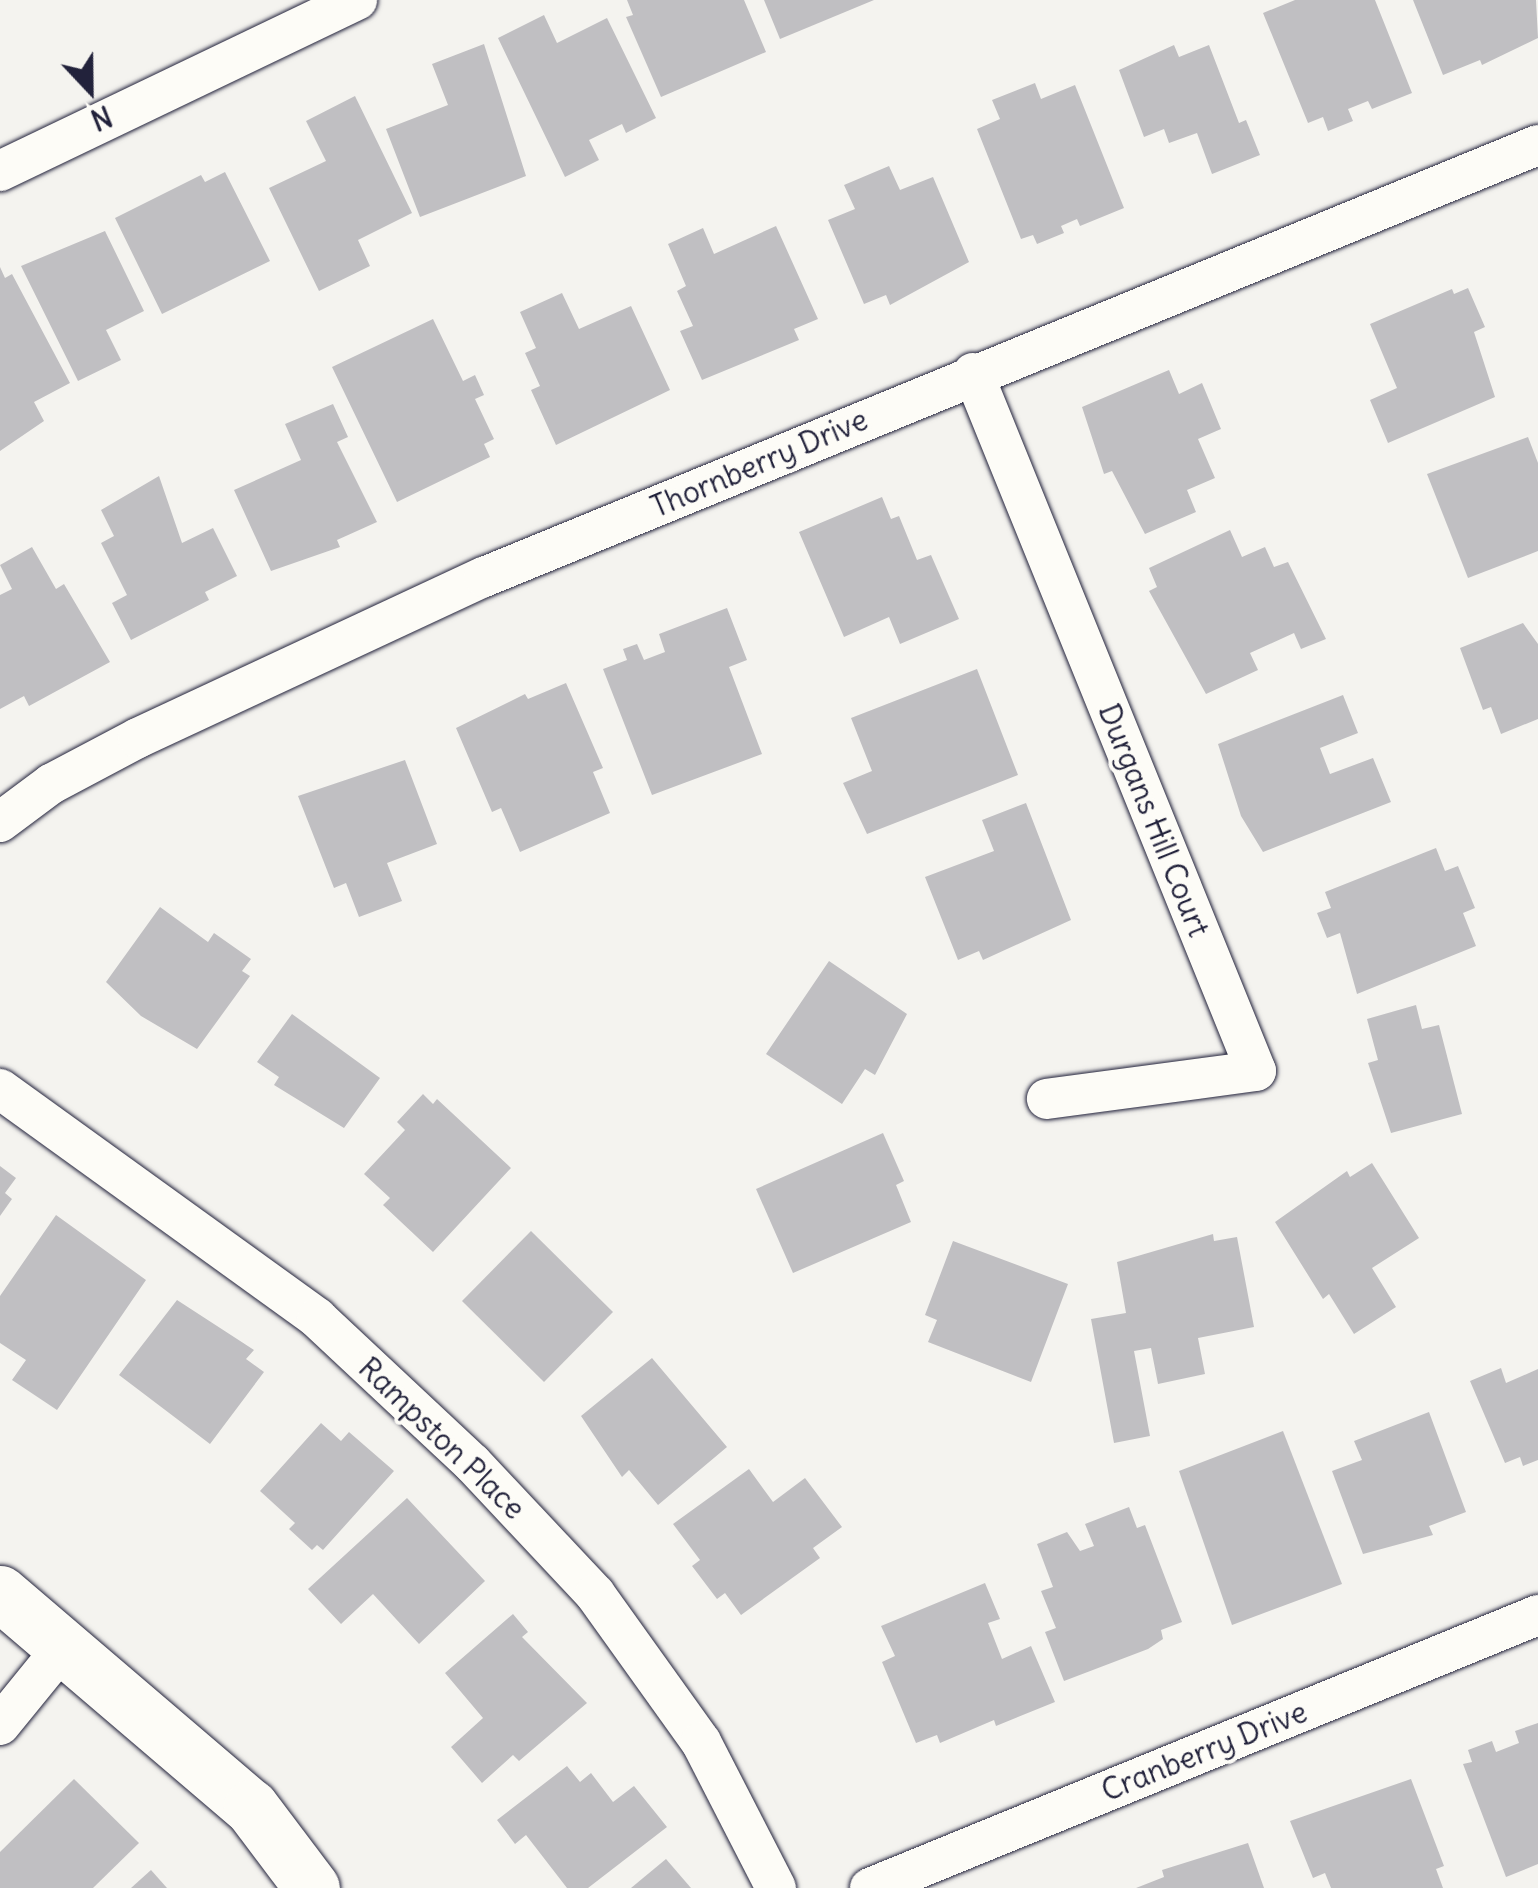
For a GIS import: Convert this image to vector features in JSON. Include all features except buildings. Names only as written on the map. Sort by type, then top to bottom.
[{"type":"street","points":[[0,172],[357,0]]},
{"type":"street","name":"Thornberry Drive","points":[[0,822],[51,784],[138,738],[484,577],[973,374],[1536,153]]},
{"type":"street","name":"Durgans Hill Court","points":[[973,374],[1256,1071],[1047,1099]]},
{"type":"street","name":"Rampston Place","points":[[0,1089],[317,1318],[472,1462],[595,1594],[700,1742],[776,1888]]},
{"type":"street","points":[[3,1602],[64,1645],[251,1806],[312,1888]]},
{"type":"street","name":"Cranberry Drive","points":[[870,1888],[1538,1615]]},
{"type":"street","points":[[0,1724],[64,1645]]}]
